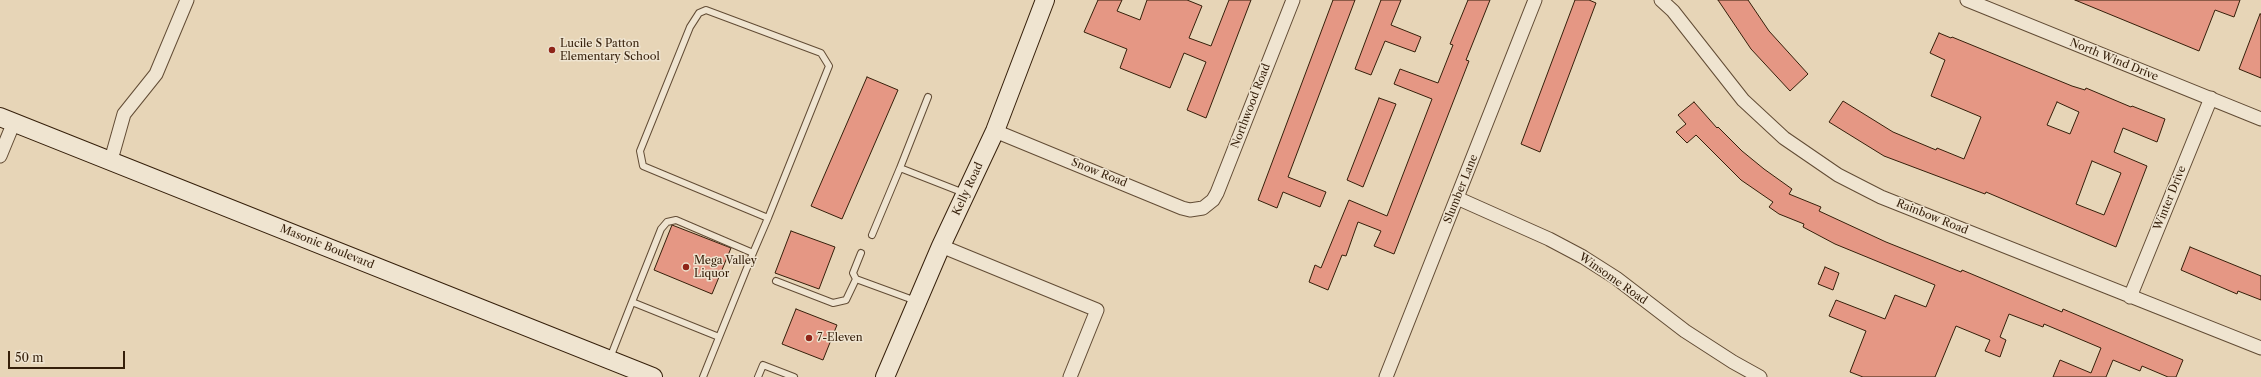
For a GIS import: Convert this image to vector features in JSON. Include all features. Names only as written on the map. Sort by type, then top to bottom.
[{"type":"street","points":[[111,160],[124,114],[156,74],[187,0]]},
{"type":"street","name":"Kelly Road","points":[[886,377],[941,246],[995,131],[1045,0]]},
{"type":"street","name":"Northwood Road","points":[[1203,208],[1216,196],[1293,0]]},
{"type":"street","name":"Slumber Lane","points":[[1386,377],[1535,0]]},
{"type":"street","name":"Rainbow Road","points":[[1661,0],[1673,11],[1743,100],[1784,138],[1838,175],[1881,197],[2261,348]]},
{"type":"street","name":"North Wind Drive","points":[[1967,0],[2261,119]]},
{"type":"street","name":"Winter Drive","points":[[2130,297],[2210,98]]},
{"type":"street","points":[[0,156],[7,120]]},
{"type":"street","name":"Masonic Boulevard","points":[[7,120],[111,160],[653,377]]},
{"type":"street","name":"Snow Road","points":[[995,131],[1182,208],[1190,210],[1203,208]]},
{"type":"street","name":"Winsome Road","points":[[1457,198],[1549,238],[1583,257],[1616,278],[1685,331],[1733,362],[1760,377]]},
{"type":"street","points":[[941,246],[1097,310],[1070,377]]},
{"type":"lane","points":[[703,377],[768,218],[829,66],[821,53],[706,10],[699,12],[690,27],[640,151],[643,166],[768,218]]},
{"type":"lane","points":[[872,235],[928,97]]},
{"type":"lane","points":[[900,168],[966,194]]},
{"type":"lane","points":[[609,360],[661,229],[667,222],[676,220],[753,253]]},
{"type":"lane","points":[[861,253],[853,273],[856,279],[918,302]]},
{"type":"lane","points":[[776,281],[833,303],[846,300],[856,279]]},
{"type":"lane","points":[[632,302],[719,337]]},
{"type":"lane","points":[[758,377],[763,365],[794,377]]},
{"type":"building","points":[[1098,0],[1122,0],[1117,11],[1140,20],[1147,0],[1187,0],[1202,6],[1189,38],[1211,46],[1229,0],[1251,0],[1206,118],[1187,110],[1206,62],[1184,53],[1170,88],[1120,68],[1127,49],[1084,32]]},
{"type":"building","points":[[1333,0],[1355,0],[1288,177],[1326,192],[1320,207],[1283,192],[1277,208],[1258,200]]},
{"type":"building","points":[[1381,0],[1401,0],[1391,25],[1421,37],[1415,52],[1385,41],[1371,75],[1355,69]]},
{"type":"building","points":[[1468,0],[1490,0],[1466,60],[1469,61],[1394,254],[1374,246],[1381,231],[1358,222],[1346,256],[1342,255],[1328,290],[1309,282],[1315,265],[1321,268],[1349,200],[1387,216],[1432,99],[1394,84],[1400,69],[1438,83],[1453,45],[1450,44]]},
{"type":"building","points":[[1575,0],[1589,0],[1596,3],[1540,152],[1521,144]]},
{"type":"building","points":[[1718,0],[1748,0],[1769,31],[1808,74],[1790,91],[1751,49]]},
{"type":"building","points":[[2075,0],[2240,0],[2234,17],[2215,10],[2199,51]]},
{"type":"building","points":[[2261,14],[2261,78],[2239,69]]},
{"type":"building","points":[[1939,33],[2072,86],[2085,90],[2086,88],[2131,107],[2132,106],[2165,119],[2157,142],[2123,128],[2114,152],[2147,166],[2116,247],[1986,192],[1985,194],[1884,156],[1829,122],[1843,101],[1893,132],[1936,150],[1937,148],[1964,159],[1981,117],[1931,96],[1945,60],[1930,53]],"holes":[[[2057,102],[2079,112],[2070,134],[2047,125]],[[2092,161],[2121,173],[2104,215],[2076,204]]]},
{"type":"building","points":[[867,77],[898,90],[842,219],[811,206]]},
{"type":"building","points":[[1379,98],[1396,104],[1363,187],[1347,180]]},
{"type":"building","points":[[1694,102],[1717,128],[1718,127],[1742,151],[1792,189],[1789,194],[1821,207],[1819,211],[1886,242],[1961,272],[1962,270],[2062,312],[2063,309],[2183,360],[2176,377],[2168,377],[2142,366],[2140,371],[2113,360],[2106,377],[2053,377],[2060,360],[2091,373],[2101,348],[2044,324],[2043,327],[2009,314],[2000,337],[2006,340],[2000,357],[1985,351],[1990,340],[1956,326],[1935,377],[1863,377],[1850,372],[1866,331],[1829,316],[1836,300],[1885,319],[1895,295],[1926,307],[1935,285],[1835,244],[1803,227],[1804,224],[1779,214],[1769,207],[1773,202],[1741,180],[1696,135],[1687,143],[1676,132],[1686,124],[1678,115]]},
{"type":"building","points":[[672,225],[731,248],[712,294],[654,270]]},
{"type":"building","points":[[791,231],[835,247],[819,289],[775,273]]},
{"type":"building","points":[[2190,247],[2261,276],[2261,300],[2238,291],[2237,294],[2181,270]]},
{"type":"building","points":[[1825,267],[1839,273],[1833,290],[1818,284]]},
{"type":"building","points":[[796,309],[837,325],[823,360],[782,344]]},
{"type":"place","name":"Lucile S Patton Elementary School","points":[[552,50]]},
{"type":"place","name":"Mega Valley Liquor","points":[[686,267]]},
{"type":"place","name":"7-Eleven","points":[[809,338]]}]
